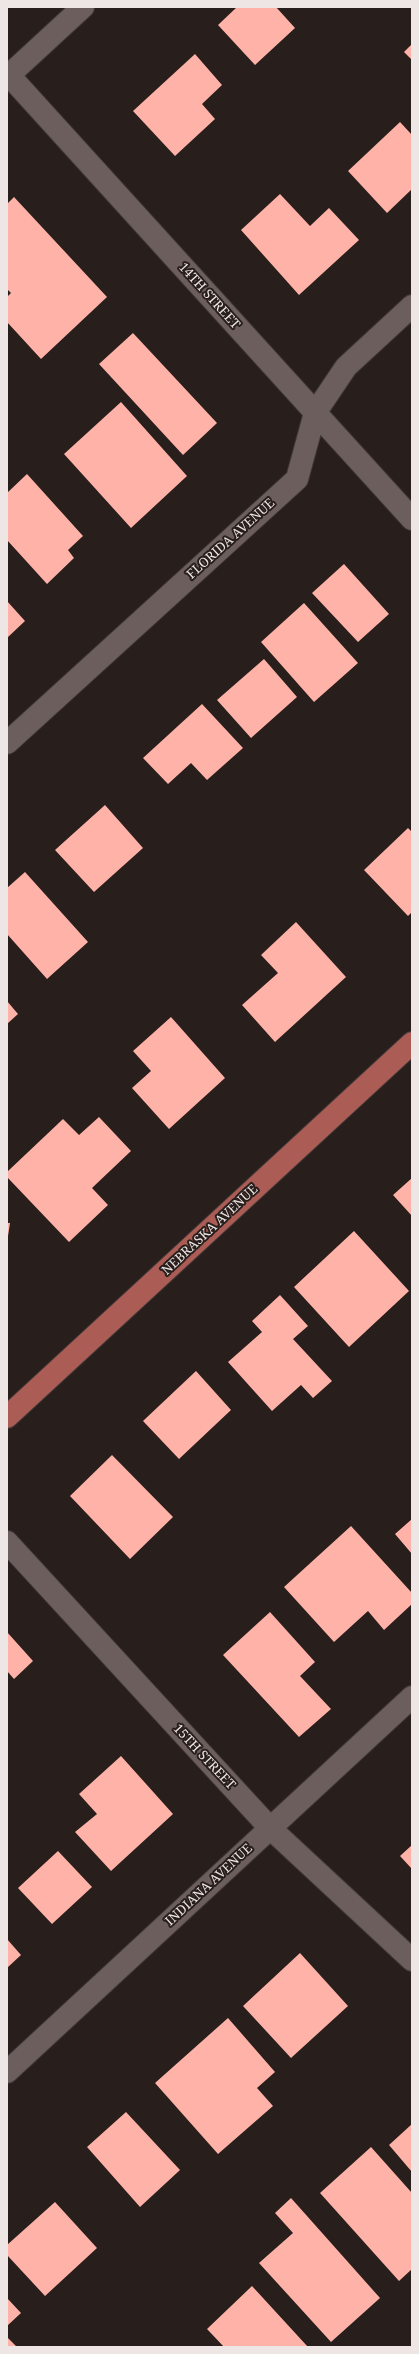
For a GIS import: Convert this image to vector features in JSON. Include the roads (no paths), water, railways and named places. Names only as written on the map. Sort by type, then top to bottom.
[{"type":"main road","name":"NEBRASKA AVENUE","points":[[7,1417],[412,1043]]},
{"type":"street","points":[[8,75],[83,7]]},
{"type":"street","name":"14TH STREET","points":[[8,75],[412,519]]},
{"type":"street","name":"FLORIDA AVENUE","points":[[7,743],[297,479],[315,413],[346,367],[412,306]]},
{"type":"street","name":"15TH STREET","points":[[7,1542],[270,1828],[412,1960]]},
{"type":"street","name":"INDIANA AVENUE","points":[[7,2072],[412,1697]]}]
